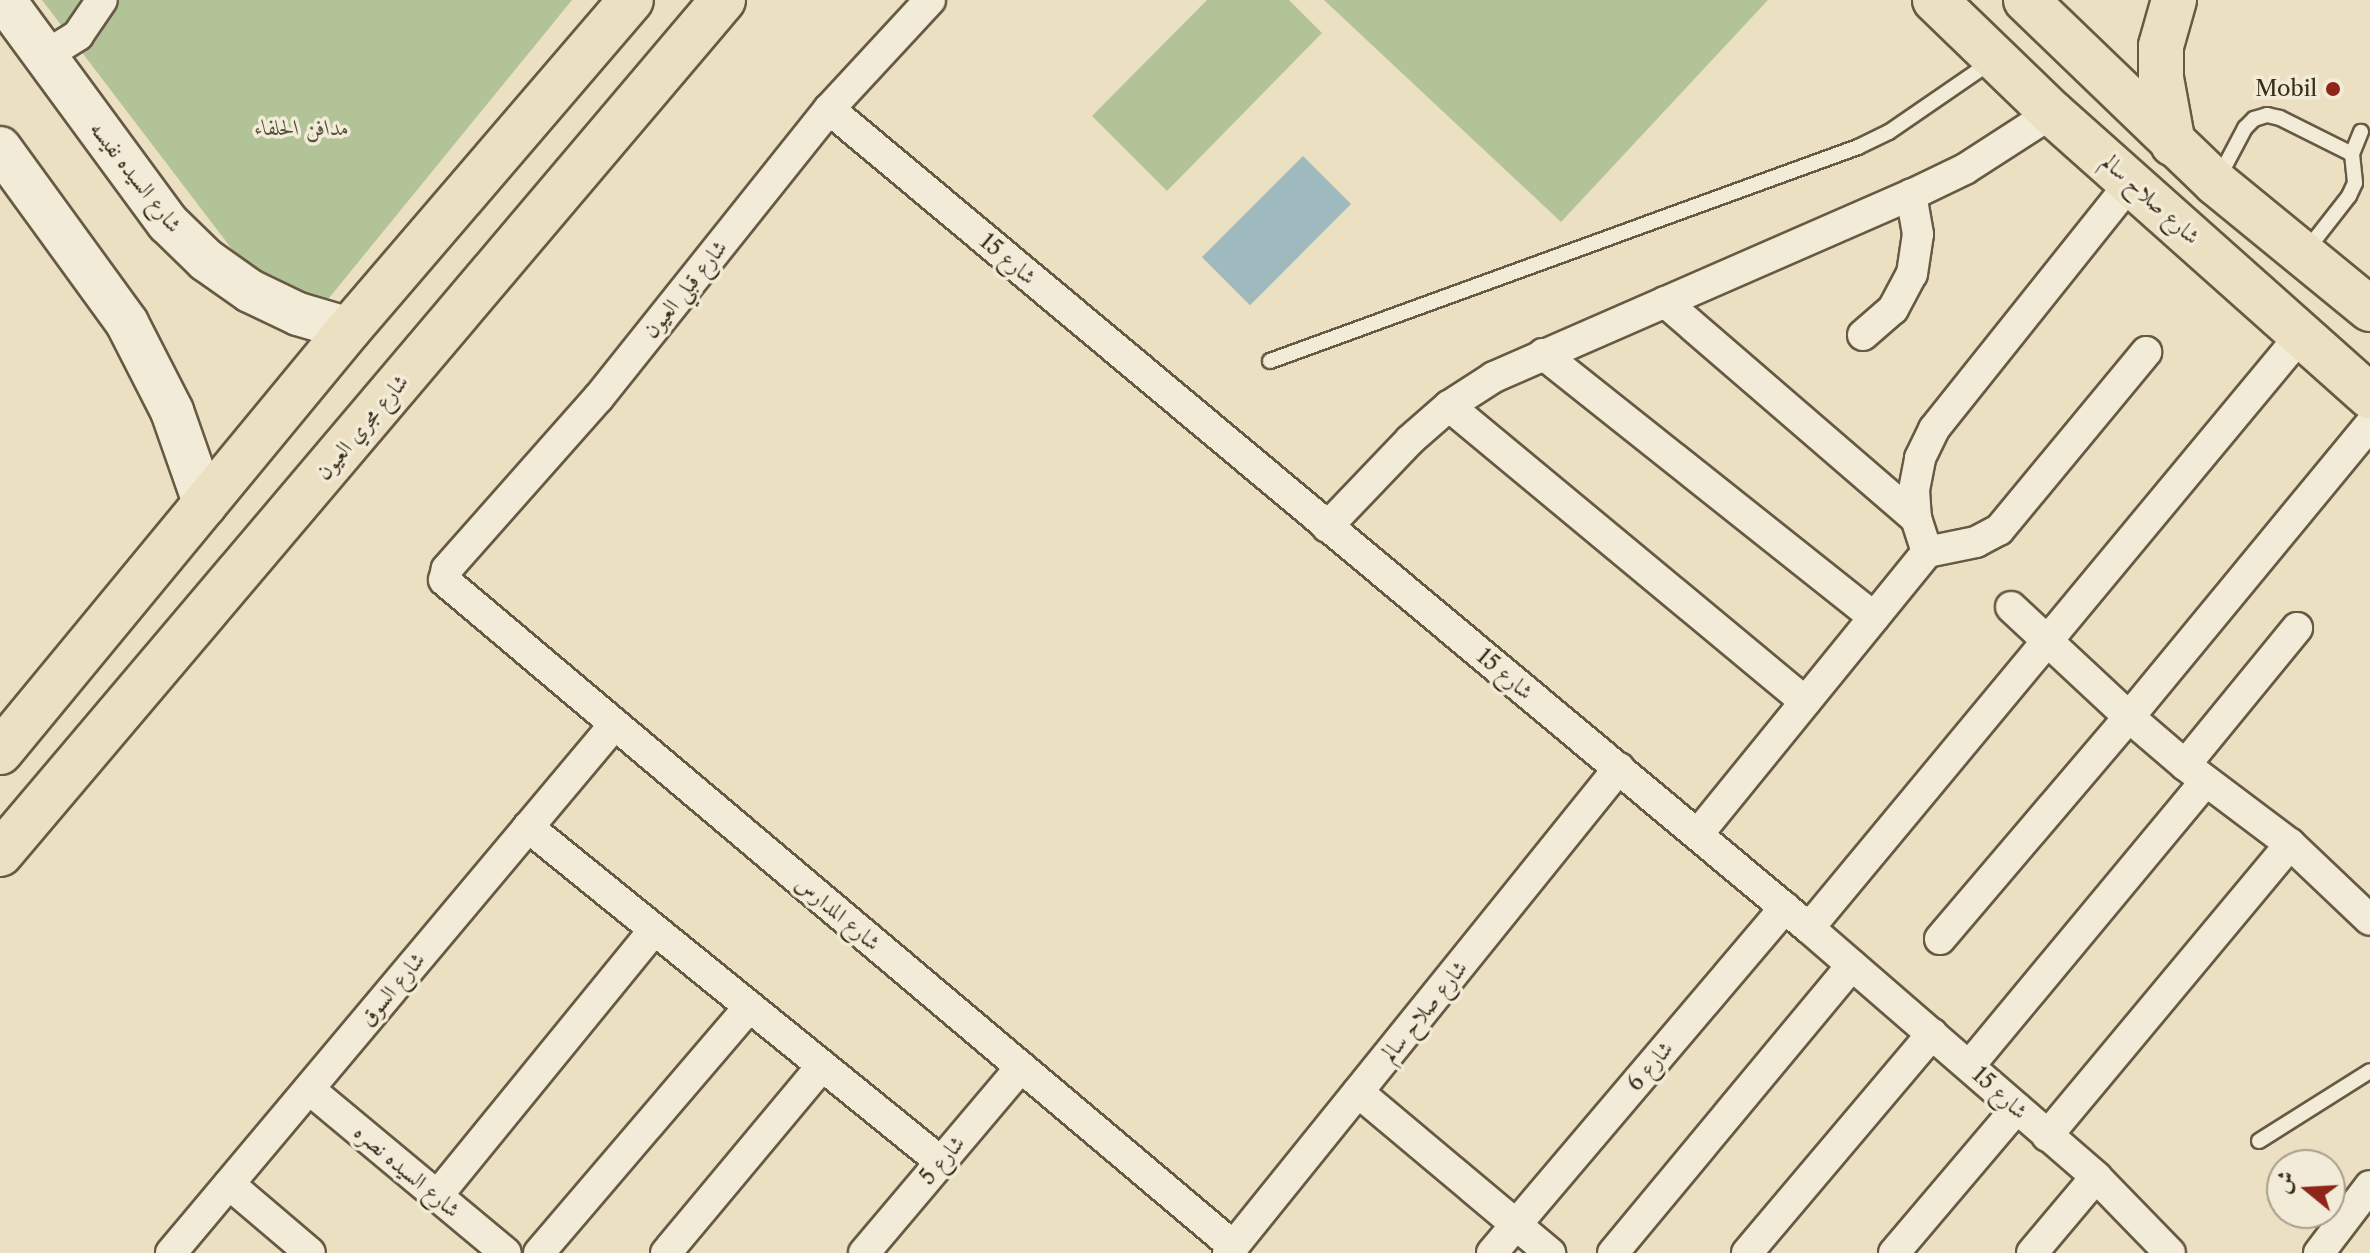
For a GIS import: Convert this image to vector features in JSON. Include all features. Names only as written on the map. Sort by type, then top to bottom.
[{"type":"main road","points":[[0,752],[349,329],[631,0]]},
{"type":"main road","name":"شارع مجري العيون","points":[[0,854],[723,0]]},
{"type":"main road","name":"شارع صلاح سالم","points":[[1935,0],[2052,113],[2370,396]]},
{"type":"main road","points":[[2026,0],[2216,183],[2370,309]]},
{"type":"main road","points":[[2173,144],[2161,67],[2164,30],[2174,0]]},
{"type":"street","name":"شارع السيده نفيسه","points":[[4,0],[168,223],[206,260],[262,297],[298,314],[349,329]]},
{"type":"street","points":[[45,56],[78,35],[102,0]]},
{"type":"street","name":"شارع قبلي العيون","points":[[444,580],[447,569],[599,397],[829,109],[930,0]]},
{"type":"street","name":"شارع 15","points":[[829,109],[1785,907],[2096,1177],[2170,1253]]},
{"type":"street","points":[[1327,527],[1410,440],[1449,406],[1494,377],[1911,195],[1965,169],[2052,113]]},
{"type":"street","points":[[0,148],[99,281],[133,334],[172,411],[205,505]]},
{"type":"street","points":[[1927,552],[1916,519],[1914,490],[1920,458],[1934,429],[2132,181]]},
{"type":"street","points":[[1863,335],[1893,309],[1912,274],[1918,234],[1911,195]]},
{"type":"street","points":[[1665,302],[1916,519]]},
{"type":"street","points":[[1809,928],[2302,334]]},
{"type":"street","points":[[1698,834],[1927,552],[1976,542],[1999,530],[2146,352]]},
{"type":"street","points":[[1543,354],[1874,617]]},
{"type":"street","points":[[1449,406],[1805,702]]},
{"type":"street","points":[[1940,939],[2129,717],[2370,425]]},
{"type":"street","name":"شارع المدارس","points":[[444,580],[1021,1067],[1231,1250]]},
{"type":"street","points":[[2011,607],[2129,717],[2196,773],[2290,844],[2370,920]]},
{"type":"street","points":[[1970,1065],[2196,773],[2297,628]]},
{"type":"street","name":"شارع السوق","points":[[171,1253],[614,725]]},
{"type":"street","name":"شارع صلاح سالم","points":[[1231,1250],[1619,768]]},
{"type":"street","points":[[528,827],[941,1162]]},
{"type":"street","points":[[2047,1136],[2290,844]]},
{"type":"street","name":"شارع 6","points":[[1492,1253],[1785,907]]},
{"type":"street","points":[[437,1196],[654,930]]},
{"type":"street","points":[[1613,1253],[1852,965]]},
{"type":"street","points":[[539,1253],[749,1007]]},
{"type":"street","points":[[1747,1253],[1932,1034]]},
{"type":"street","points":[[666,1253],[822,1066]]},
{"type":"street","name":"شارع 5","points":[[864,1253],[1021,1067]]},
{"type":"street","name":"شارع السيده نصره","points":[[309,1089],[506,1253]]},
{"type":"street","points":[[1358,1092],[1550,1253]]},
{"type":"street","points":[[1894,1253],[2017,1108]]},
{"type":"street","points":[[2032,1253],[2096,1177]]},
{"type":"street","points":[[229,1184],[310,1253]]},
{"type":"street","points":[[2319,1253],[2370,1186]]},
{"type":"lane","points":[[1270,361],[1858,147],[1889,132],[1996,59]]},
{"type":"lane","points":[[2216,183],[2245,128],[2254,119],[2267,115],[2280,118],[2352,154]]},
{"type":"lane","points":[[2303,255],[2349,196],[2355,183],[2352,154],[2361,132]]},
{"type":"lane","points":[[2259,1141],[2370,1071]]},
{"type":"green space","name":"مدافن الحلفاء","points":[[42,0],[572,0],[307,325],[260,286]]},
{"type":"green space","points":[[1207,0],[1289,0],[1322,33],[1167,191],[1092,116]]},
{"type":"green space","points":[[1324,0],[1768,0],[1561,222]]},
{"type":"water","points":[[1303,156],[1351,204],[1250,305],[1202,257]]},
{"type":"place","name":"Mobil","points":[[2333,89]]}]
